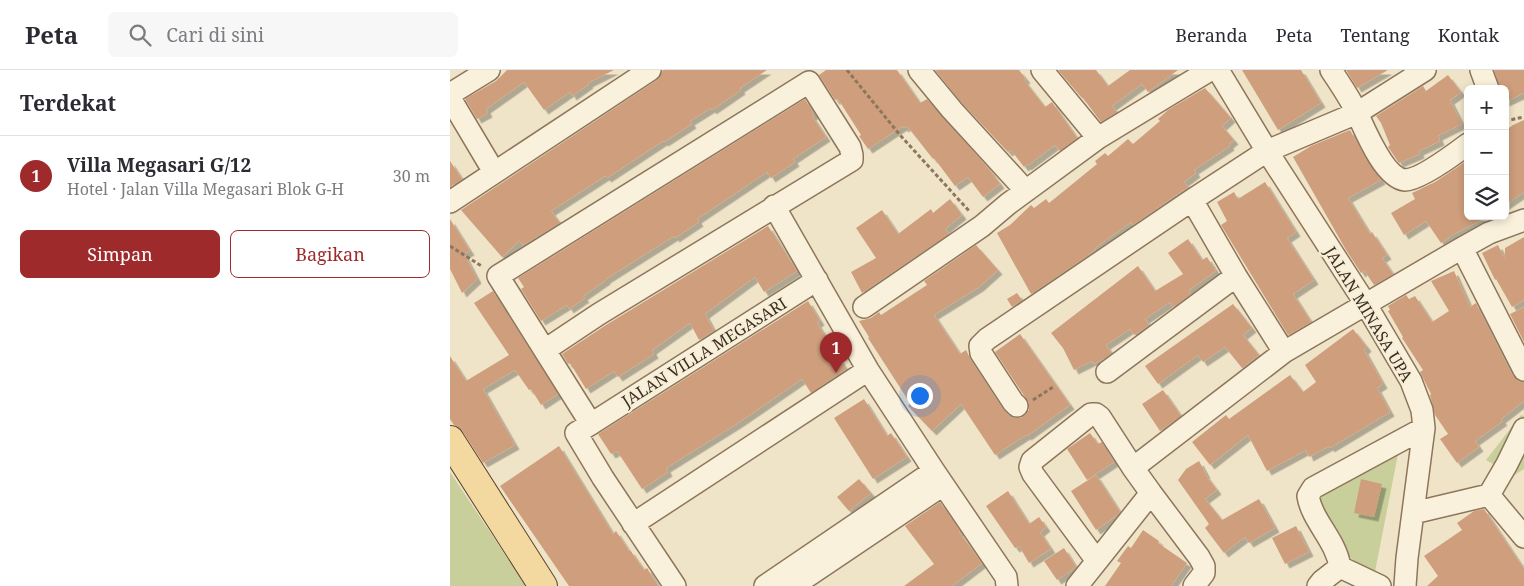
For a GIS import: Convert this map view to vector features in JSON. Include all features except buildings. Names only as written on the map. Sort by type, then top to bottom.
[{"type":"main road","points":[[450,440],[543,586]]},
{"type":"street","points":[[450,94],[489,70]]},
{"type":"street","points":[[450,202],[650,70]]},
{"type":"street","points":[[919,70],[952,110],[1026,191]]},
{"type":"street","points":[[1042,70],[1098,138]]},
{"type":"street","points":[[864,307],[982,226],[1008,204],[1098,138],[1210,70]]},
{"type":"street","name":"JALAN MINASA UPA","points":[[1218,70],[1267,151],[1365,303],[1411,381],[1422,410],[1424,428],[1412,513],[1405,586]]},
{"type":"street","points":[[1331,70],[1357,113],[1371,144],[1397,178],[1406,180],[1419,176],[1464,147]]},
{"type":"street","points":[[1017,406],[981,353],[980,346],[987,339],[1267,151],[1357,113],[1425,70]]},
{"type":"street","points":[[1480,70],[1486,85]]},
{"type":"street","points":[[545,350],[599,314],[852,160],[850,147],[809,82],[498,276],[545,350],[578,425],[633,524],[675,586]]},
{"type":"street","points":[[450,98],[494,172]]},
{"type":"street","points":[[1192,200],[1236,276],[1284,352]]},
{"type":"street","points":[[774,206],[868,370],[938,478],[1006,577],[1007,586]]},
{"type":"street","points":[[1132,468],[1284,352],[1365,303],[1489,233],[1524,220]]},
{"type":"street","points":[[1462,248],[1524,370]]},
{"type":"street","points":[[1107,372],[1236,276]]},
{"type":"street","name":"JALAN VILLA MEGASARI","points":[[578,425],[817,280]]},
{"type":"street","points":[[633,524],[868,370]]},
{"type":"street","points":[[1097,561],[1032,474],[1030,467],[1032,461],[1091,414],[1096,414],[1100,417],[1132,468],[1199,557],[1204,566],[1204,573],[1194,586]]},
{"type":"street","points":[[1340,567],[1339,558],[1322,524],[1310,506],[1308,496],[1313,488],[1424,428]]},
{"type":"street","points":[[1412,513],[1489,495],[1524,429]]},
{"type":"street","points":[[765,586],[938,478]]},
{"type":"street","points":[[793,586],[938,478]]},
{"type":"street","points":[[1077,586],[1151,493]]},
{"type":"street","points":[[1489,495],[1524,537]]},
{"type":"street","points":[[1318,586],[1340,567]]},
{"type":"street","points":[[1340,567],[1380,586]]},
{"type":"path","points":[[847,70],[900,135],[982,226]]},
{"type":"path","points":[[1509,120],[1524,117]]},
{"type":"path","points":[[450,246],[498,276]]},
{"type":"path","points":[[1017,406],[1022,406],[1053,387]]},
{"type":"green space","points":[[1521,415],[1524,416],[1524,469],[1513,476],[1486,460]]},
{"type":"green space","points":[[1399,449],[1374,577],[1351,558],[1321,518],[1315,491]]},
{"type":"green space","points":[[450,472],[526,586],[450,586]]},
{"type":"place","name":"Villa Megasari G/12","points":[[836,373]]}]
